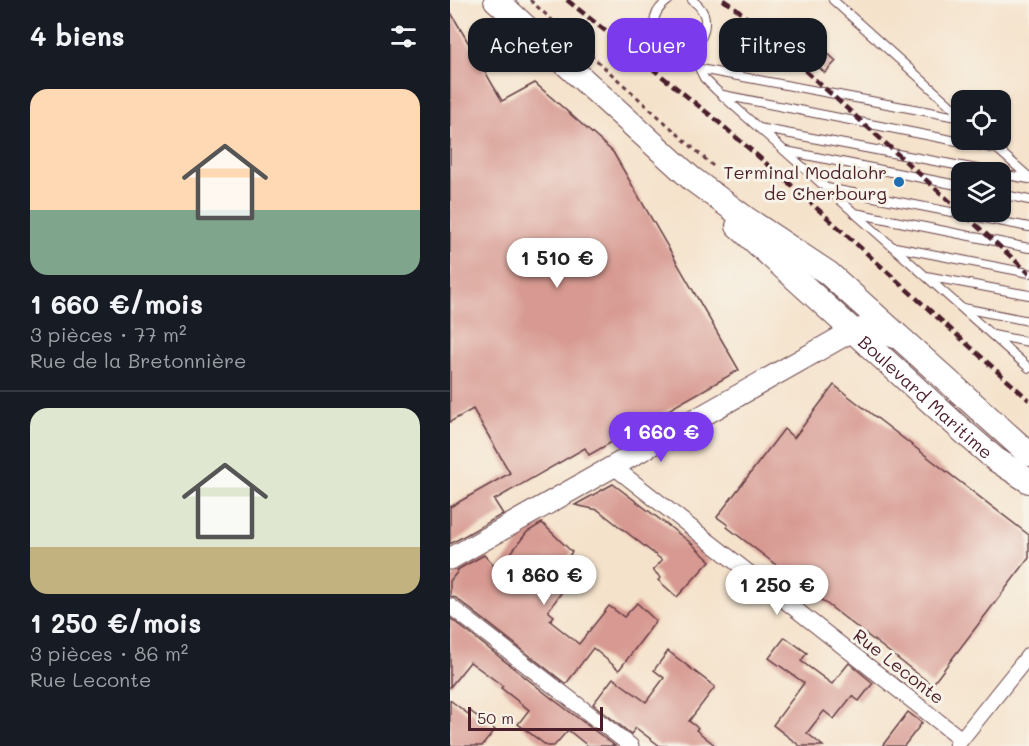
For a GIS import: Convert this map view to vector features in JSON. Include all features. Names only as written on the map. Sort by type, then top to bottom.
[{"type":"main road","points":[[496,0],[692,179]]},
{"type":"main road","name":"Boulevard Maritime","points":[[692,179],[716,206],[965,433],[1003,464],[1029,481]]},
{"type":"main road","name":"Boulevard Maritime","points":[[692,179],[745,218],[828,273],[1029,454]]},
{"type":"street","points":[[450,559],[852,331],[863,327],[874,327],[885,334],[898,334]]},
{"type":"street","name":"Rue Leconte","points":[[614,468],[958,742]]},
{"type":"street","points":[[450,606],[631,746]]},
{"type":"street","points":[[958,742],[1029,655]]},
{"type":"lane","points":[[657,18],[657,12],[669,0]]},
{"type":"lane","points":[[833,0],[951,107]]},
{"type":"lane","points":[[697,1],[705,18]]},
{"type":"lane","points":[[707,70],[951,115]]},
{"type":"lane","points":[[701,72],[704,78],[758,128],[1029,368]]},
{"type":"lane","points":[[721,94],[951,139]]},
{"type":"lane","points":[[758,128],[951,164]]},
{"type":"lane","points":[[999,150],[1029,178]]},
{"type":"lane","points":[[784,151],[951,184]]},
{"type":"lane","points":[[1011,176],[1029,178]]},
{"type":"lane","points":[[825,187],[1029,227]]},
{"type":"lane","points":[[1011,196],[1029,200]]},
{"type":"lane","points":[[854,212],[1029,248]]},
{"type":"lane","points":[[893,247],[1029,273]]},
{"type":"lane","points":[[925,275],[1029,295]]},
{"type":"lane","points":[[962,308],[1029,321]]},
{"type":"lane","points":[[992,335],[1029,342]]},
{"type":"building","points":[[450,11],[468,42],[468,72],[485,72],[502,101],[535,83],[613,152],[739,370],[589,455],[585,448],[494,500],[503,514],[450,544],[450,507],[510,473],[473,409],[450,422]]},
{"type":"building","points":[[827,53],[836,61],[827,71]]},
{"type":"building","points":[[834,385],[1029,535],[1029,558],[932,685],[717,517],[784,429],[794,438]]},
{"type":"building","points":[[613,484],[691,543],[710,561],[677,597],[658,580],[661,578],[653,570],[662,560],[598,510],[575,505]]},
{"type":"building","points":[[542,523],[572,552],[567,558],[582,572],[570,589],[566,586],[548,611],[554,616],[550,621],[579,644],[609,606],[624,617],[637,603],[656,621],[619,670],[593,648],[566,684],[456,598],[450,596],[450,581],[457,570],[484,555],[498,570],[527,532]]},
{"type":"building","points":[[450,618],[615,746],[588,746],[568,730],[554,746],[547,746],[518,724],[529,710],[501,688],[503,686],[470,662],[450,687]]},
{"type":"building","points":[[785,637],[807,653],[801,661],[832,684],[849,663],[873,683],[859,701],[852,696],[834,719],[824,711],[807,733],[823,746],[800,746],[773,725],[804,683],[769,658]]},
{"type":"building","points":[[668,651],[715,687],[689,721],[698,728],[696,730],[716,746],[660,746],[636,728],[631,734],[593,704],[613,678],[646,702],[664,678],[654,670]]},
{"type":"building","points":[[450,700],[468,714],[470,711],[495,730],[482,746],[450,746]]},
{"type":"building","points":[[908,712],[922,723],[904,746],[882,746]]},
{"type":"railway","points":[[567,0],[715,119],[1029,400]]},
{"type":"railway","points":[[723,0],[737,9],[1029,273]]},
{"type":"place","name":"Terminal Modalohr de Cherbourg","points":[[899,182]]}]
